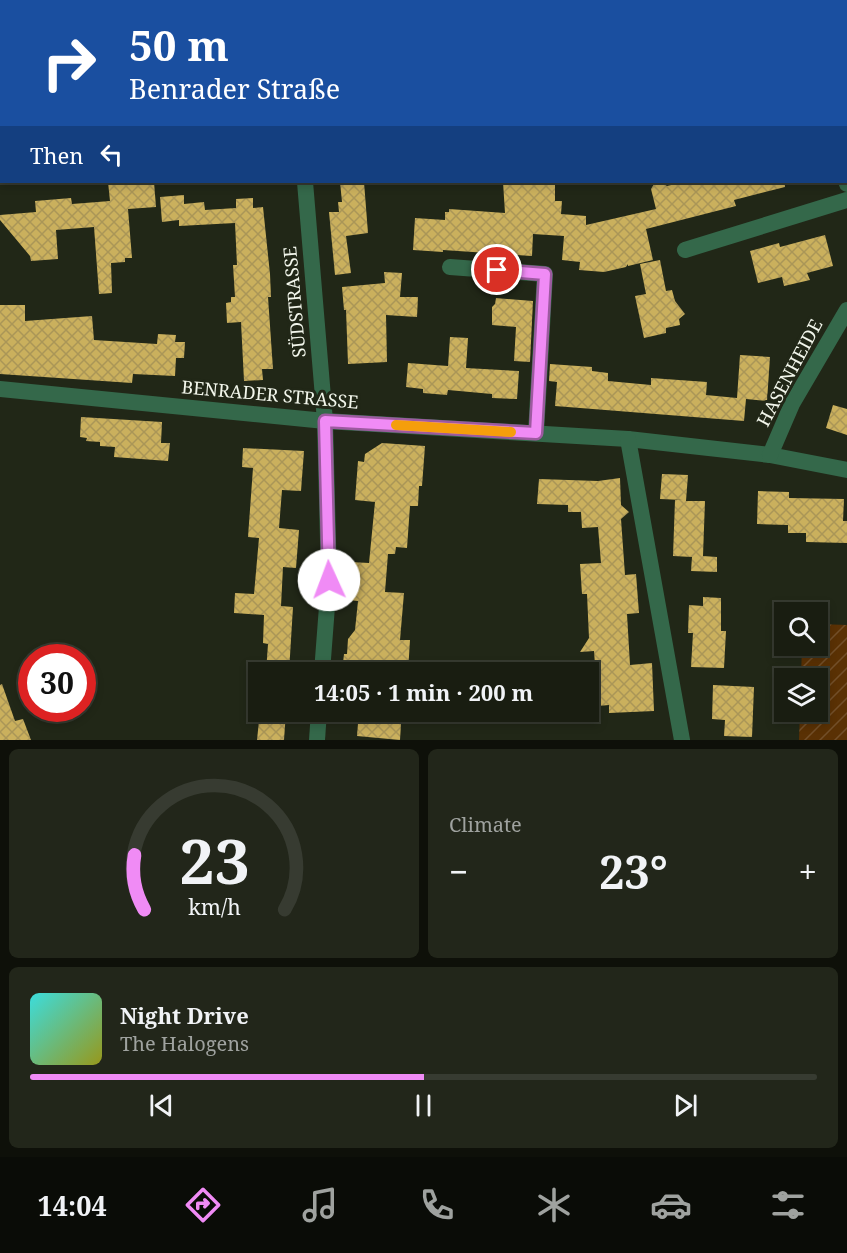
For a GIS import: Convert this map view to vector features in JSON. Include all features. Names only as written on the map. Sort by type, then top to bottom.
[{"type":"street","name":"SÜDSTRASSE","points":[[305,183],[325,421],[329,580],[323,662]]},
{"type":"street","points":[[685,250],[847,200]]},
{"type":"street","points":[[450,267],[545,274],[536,433]]},
{"type":"street","name":"HASENHEIDE","points":[[770,455],[792,404],[847,310]]},
{"type":"street","name":"BENRADER STRASSE","points":[[0,389],[325,421],[628,439],[770,455],[847,470]]},
{"type":"street","points":[[628,439],[682,740]]},
{"type":"street","points":[[317,740],[318,722]]},
{"type":"shaded area","points":[[828,624],[847,625],[847,740],[799,740],[800,722],[828,722],[828,668],[801,668],[802,656],[828,656]]},
{"type":"building","points":[[108,183],[154,183],[156,207],[128,209],[132,258],[125,258],[125,262],[111,263],[112,293],[99,294],[94,227],[56,230],[58,259],[31,261],[30,256],[0,220],[0,215],[36,212],[35,201],[71,198],[72,204],[110,201]]},
{"type":"building","points":[[340,183],[364,183],[368,233],[346,236],[351,273],[335,275],[329,212],[339,212],[338,202],[342,202]]},
{"type":"building","points":[[503,183],[555,183],[555,201],[562,201],[561,214],[586,216],[586,225],[656,209],[651,189],[658,183],[667,186],[680,183],[785,183],[785,187],[734,200],[736,206],[646,229],[653,260],[628,266],[628,264],[626,267],[604,272],[579,270],[580,262],[562,260],[564,236],[533,234],[532,256],[413,250],[415,218],[445,220],[445,212],[449,212],[449,209],[505,213]]},
{"type":"building","points":[[184,195],[184,204],[204,202],[205,210],[236,208],[236,199],[253,198],[253,208],[263,207],[270,274],[271,297],[268,297],[273,369],[262,369],[263,380],[244,381],[241,322],[227,323],[226,303],[231,302],[231,297],[235,297],[233,265],[237,265],[235,223],[179,226],[179,220],[162,222],[160,197]]},
{"type":"building","points":[[825,235],[833,266],[807,273],[810,280],[784,286],[782,277],[758,283],[750,251],[779,243],[780,247]]},
{"type":"building","points":[[660,260],[666,291],[672,290],[675,301],[685,314],[679,319],[680,325],[666,328],[666,333],[644,338],[635,296],[646,294],[640,264]]},
{"type":"building","points":[[384,272],[402,273],[400,297],[418,297],[417,317],[386,315],[387,362],[348,364],[346,310],[344,310],[342,287],[385,283]]},
{"type":"building","points":[[496,298],[533,301],[530,362],[514,361],[516,327],[492,325],[492,307]]},
{"type":"building","points":[[0,305],[25,305],[25,321],[92,316],[94,340],[157,344],[158,334],[176,335],[175,342],[185,342],[184,358],[176,358],[175,376],[133,374],[132,383],[0,374]]},
{"type":"building","points":[[450,337],[468,338],[466,368],[519,371],[517,399],[492,398],[492,394],[448,390],[447,395],[423,393],[423,389],[406,387],[408,363],[448,366]]},
{"type":"building","points":[[740,355],[770,357],[767,401],[746,399],[744,421],[555,406],[557,382],[549,381],[550,364],[592,367],[592,371],[608,373],[608,381],[651,385],[651,378],[707,382],[706,395],[737,398]]},
{"type":"building","points":[[833,405],[847,409],[847,435],[826,428]]},
{"type":"building","points":[[81,417],[162,422],[161,443],[170,443],[168,461],[114,457],[115,447],[100,446],[100,442],[86,441],[87,438],[80,437]]},
{"type":"building","points":[[382,443],[425,446],[418,506],[410,506],[407,548],[396,547],[395,554],[388,554],[385,592],[404,593],[400,640],[410,640],[409,662],[343,662],[344,654],[347,654],[348,639],[355,630],[358,601],[348,600],[351,562],[369,563],[375,502],[355,500],[358,461],[364,462],[365,454]]},
{"type":"building","points":[[243,448],[304,451],[301,491],[282,490],[279,528],[299,530],[296,568],[283,567],[281,606],[293,607],[290,662],[267,662],[268,644],[263,643],[264,615],[234,613],[235,593],[254,594],[259,538],[248,537],[253,468],[242,467]]},
{"type":"building","points":[[662,474],[688,475],[686,501],[705,501],[703,556],[717,557],[717,572],[691,571],[692,557],[673,556],[675,500],[683,500],[660,499]]},
{"type":"building","points":[[620,478],[621,505],[629,512],[621,519],[625,575],[636,574],[639,613],[627,614],[630,665],[652,663],[654,711],[609,713],[609,705],[599,706],[599,662],[595,662],[594,651],[580,652],[589,638],[587,594],[582,594],[580,564],[601,563],[598,527],[582,528],[581,512],[568,512],[568,505],[537,504],[539,479],[598,481]]},
{"type":"building","points":[[758,491],[789,492],[789,498],[844,499],[843,521],[847,521],[847,543],[806,542],[806,533],[788,533],[788,525],[757,524]]},
{"type":"building","points":[[703,597],[721,598],[721,631],[726,631],[724,668],[691,667],[693,633],[688,633],[689,605],[703,606]]},
{"type":"building","points":[[2,684],[15,721],[24,722],[31,740],[0,740],[0,685]]},
{"type":"building","points":[[713,685],[754,687],[752,737],[724,736],[725,720],[712,719]]},
{"type":"building","points":[[259,722],[285,722],[284,740],[257,740]]},
{"type":"building","points":[[358,722],[401,724],[400,740],[357,736]]},
{"type":"slow traffic","points":[[396,425],[511,432]]},
{"type":"route","points":[[329,580],[325,421],[536,433],[545,274],[497,270]]}]
